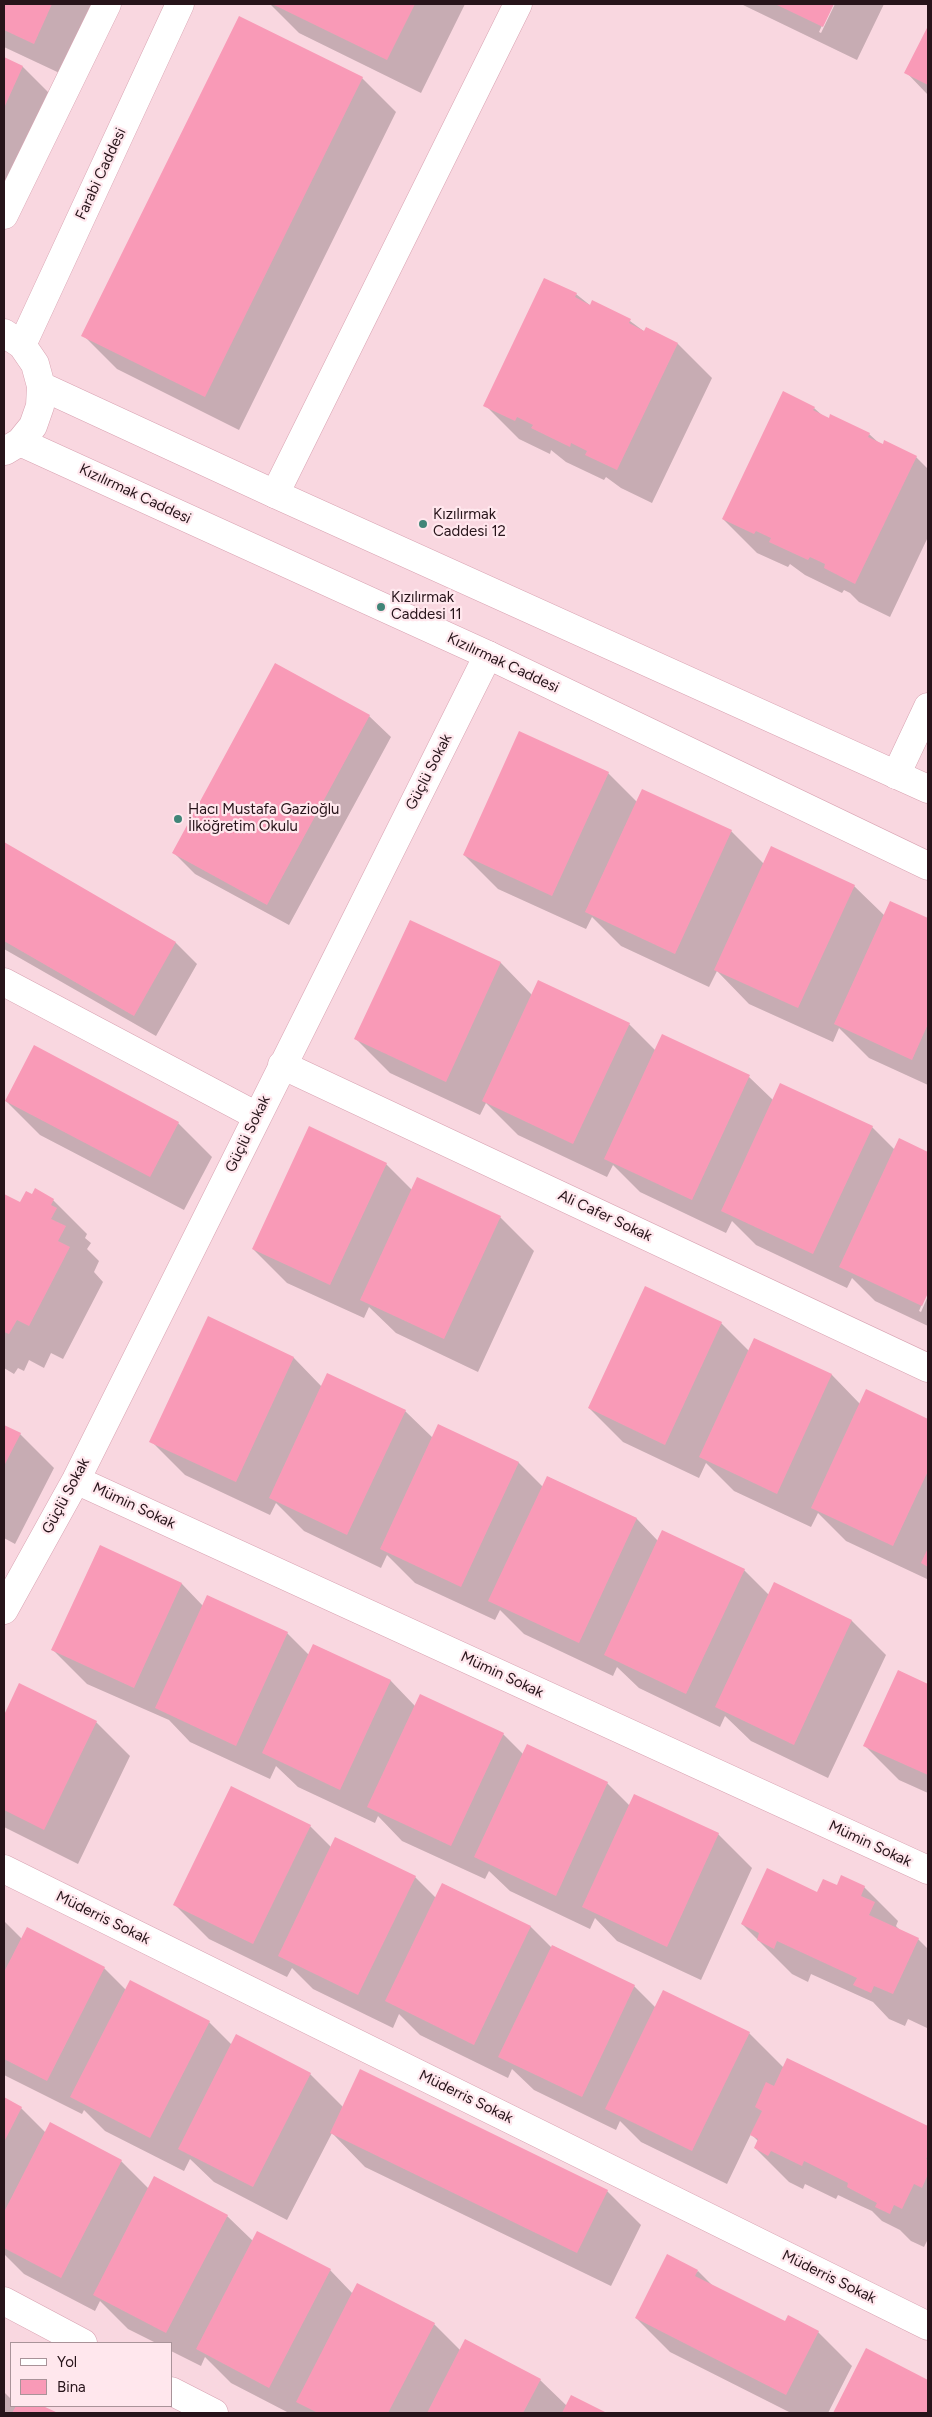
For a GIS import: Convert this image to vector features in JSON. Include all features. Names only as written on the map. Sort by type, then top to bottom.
[{"type":"street","points":[[4,215],[107,4]]},
{"type":"street","name":"Farabi Caddesi","points":[[13,339],[180,4]]},
{"type":"street","points":[[275,494],[518,4]]},
{"type":"street","points":[[12,447],[33,426],[40,406],[41,386],[35,364],[13,339]]},
{"type":"street","points":[[41,386],[275,494],[928,789]]},
{"type":"street","name":"Kızılırmak Caddesi","points":[[12,447],[488,655],[928,866]]},
{"type":"street","name":"Güçlü Sokak","points":[[4,1610],[76,1480],[282,1064],[488,655]]},
{"type":"street","points":[[896,775],[928,707]]},
{"type":"street","points":[[4,982],[257,1116]]},
{"type":"street","name":"Ali Cafer Sokak","points":[[282,1064],[928,1368]]},
{"type":"street","name":"Mümin Sokak","points":[[76,1480],[928,1870]]},
{"type":"street","name":"Müderris Sokak","points":[[4,1869],[928,2326]]},
{"type":"street","points":[[4,2301],[81,2342]]},
{"type":"street","points":[[172,2392],[214,2413]]},
{"type":"building","points":[[4,4],[52,4],[34,44],[4,30]]},
{"type":"building","points":[[272,4],[415,4],[387,60]]},
{"type":"building","points":[[775,4],[834,4],[823,27]]},
{"type":"building","points":[[239,16],[363,77],[205,397],[81,336]]},
{"type":"building","points":[[928,26],[928,85],[904,73]]},
{"type":"building","points":[[4,57],[23,66],[4,108]]},
{"type":"building","points":[[544,278],[577,293],[575,297],[590,305],[592,300],[631,319],[629,323],[644,331],[646,327],[678,343],[617,470],[585,455],[587,451],[571,443],[570,447],[531,428],[533,425],[517,417],[515,421],[483,406]]},
{"type":"building","points":[[783,391],[815,407],[813,410],[829,418],[830,414],[870,433],[868,437],[883,444],[884,440],[917,456],[855,584],[824,568],[825,564],[810,557],[808,560],[769,542],[771,538],[756,531],[754,534],[722,519]]},
{"type":"building","points":[[275,663],[370,715],[267,905],[172,853]]},
{"type":"building","points":[[519,731],[609,772],[552,896],[463,855]]},
{"type":"building","points":[[642,789],[732,830],[675,954],[585,912]]},
{"type":"building","points":[[4,842],[176,942],[134,1016],[4,941]]},
{"type":"building","points":[[771,846],[855,885],[798,1008],[714,970]]},
{"type":"building","points":[[890,901],[928,918],[928,1024],[912,1060],[834,1024]]},
{"type":"building","points":[[410,920],[501,962],[446,1082],[354,1039]]},
{"type":"building","points":[[538,980],[630,1023],[573,1144],[482,1101]]},
{"type":"building","points":[[662,1034],[750,1075],[692,1200],[604,1159]]},
{"type":"building","points":[[34,1045],[179,1122],[150,1177],[5,1101]]},
{"type":"building","points":[[780,1083],[873,1126],[813,1254],[721,1211]]},
{"type":"building","points":[[309,1126],[387,1163],[330,1285],[252,1249]]},
{"type":"building","points":[[899,1138],[928,1152],[928,1293],[922,1306],[839,1267]]},
{"type":"building","points":[[417,1177],[501,1216],[444,1339],[360,1300]]},
{"type":"building","points":[[35,1188],[54,1199],[51,1205],[57,1208],[51,1219],[66,1226],[58,1241],[70,1247],[29,1326],[17,1320],[9,1334],[4,1332],[4,1194],[20,1202],[26,1191],[32,1194]]},
{"type":"building","points":[[645,1286],[722,1322],[665,1445],[588,1408]]},
{"type":"building","points":[[208,1316],[294,1357],[236,1482],[149,1442]]},
{"type":"building","points":[[754,1338],[832,1374],[777,1494],[699,1457]]},
{"type":"building","points":[[327,1373],[406,1410],[347,1535],[269,1498]]},
{"type":"building","points":[[866,1389],[928,1419],[928,1471],[893,1546],[811,1508]]},
{"type":"building","points":[[438,1424],[519,1462],[461,1587],[380,1549]]},
{"type":"building","points":[[4,1425],[21,1433],[4,1466]]},
{"type":"building","points":[[547,1476],[637,1518],[579,1643],[488,1601]]},
{"type":"building","points":[[662,1530],[745,1569],[686,1694],[604,1655]]},
{"type":"building","points":[[100,1545],[182,1583],[134,1688],[51,1650]]},
{"type":"building","points":[[928,1548],[928,1567],[921,1563]]},
{"type":"building","points":[[774,1582],[852,1620],[794,1745],[715,1707]]},
{"type":"building","points":[[207,1595],[288,1632],[236,1746],[155,1708]]},
{"type":"building","points":[[313,1644],[391,1680],[340,1790],[262,1753]]},
{"type":"building","points":[[898,1670],[928,1684],[928,1775],[863,1746]]},
{"type":"building","points":[[19,1683],[97,1721],[44,1830],[4,1810],[4,1715]]},
{"type":"building","points":[[420,1694],[504,1733],[451,1846],[367,1807]]},
{"type":"building","points":[[527,1744],[608,1782],[556,1896],[474,1857]]},
{"type":"building","points":[[231,1786],[311,1825],[253,1944],[173,1905]]},
{"type":"building","points":[[634,1794],[719,1833],[667,1947],[582,1907]]},
{"type":"building","points":[[335,1837],[416,1876],[358,1995],[278,1956]]},
{"type":"building","points":[[767,1868],[817,1892],[823,1879],[837,1885],[841,1875],[865,1886],[861,1896],[875,1902],[869,1915],[919,1938],[893,1994],[874,1986],[871,1993],[853,1985],[857,1978],[777,1941],[774,1949],[757,1940],[759,1933],[741,1924]]},
{"type":"building","points":[[442,1883],[531,1926],[474,2045],[385,2001]]},
{"type":"building","points":[[27,1927],[105,1967],[47,2081],[4,2059],[4,1972]]},
{"type":"building","points":[[552,1945],[635,1985],[582,2097],[498,2057]]},
{"type":"building","points":[[130,1980],[210,2021],[150,2138],[70,2097]]},
{"type":"building","points":[[663,1990],[750,2032],[692,2151],[605,2109]]},
{"type":"building","points":[[236,2034],[311,2073],[253,2187],[178,2149]]},
{"type":"building","points":[[787,2058],[928,2126],[928,2155],[926,2159],[928,2160],[928,2174],[922,2188],[914,2184],[902,2209],[894,2205],[890,2214],[875,2207],[877,2203],[847,2187],[848,2183],[804,2161],[802,2166],[771,2151],[768,2156],[754,2148],[758,2139],[750,2135],[762,2111],[755,2107],[766,2082],[774,2086]]},
{"type":"building","points":[[360,2069],[608,2190],[577,2253],[330,2133]]},
{"type":"building","points":[[4,2097],[22,2107],[4,2142]]},
{"type":"building","points":[[50,2122],[122,2160],[61,2278],[4,2248],[4,2212]]},
{"type":"building","points":[[154,2176],[228,2215],[166,2333],[93,2295]]},
{"type":"building","points":[[257,2231],[331,2269],[269,2388],[196,2349]]},
{"type":"building","points":[[667,2254],[698,2270],[695,2276],[785,2321],[788,2315],[819,2331],[786,2395],[635,2318]]},
{"type":"building","points":[[357,2283],[435,2323],[388,2413],[318,2413],[296,2402]]},
{"type":"building","points":[[465,2339],[541,2379],[523,2413],[427,2413]]},
{"type":"building","points":[[866,2348],[928,2380],[928,2413],[833,2413]]},
{"type":"building","points":[[571,2395],[607,2413],[562,2413]]},
{"type":"building","points":[[15,2407],[45,2407],[58,2413],[12,2413]]},
{"type":"place","name":"Kızılırmak Caddesi 12","points":[[423,524]]},
{"type":"place","name":"Kızılırmak Caddesi 11","points":[[381,607]]},
{"type":"place","name":"Hacı Mustafa Gazioğlu İlköğretim Okulu","points":[[178,819]]}]
